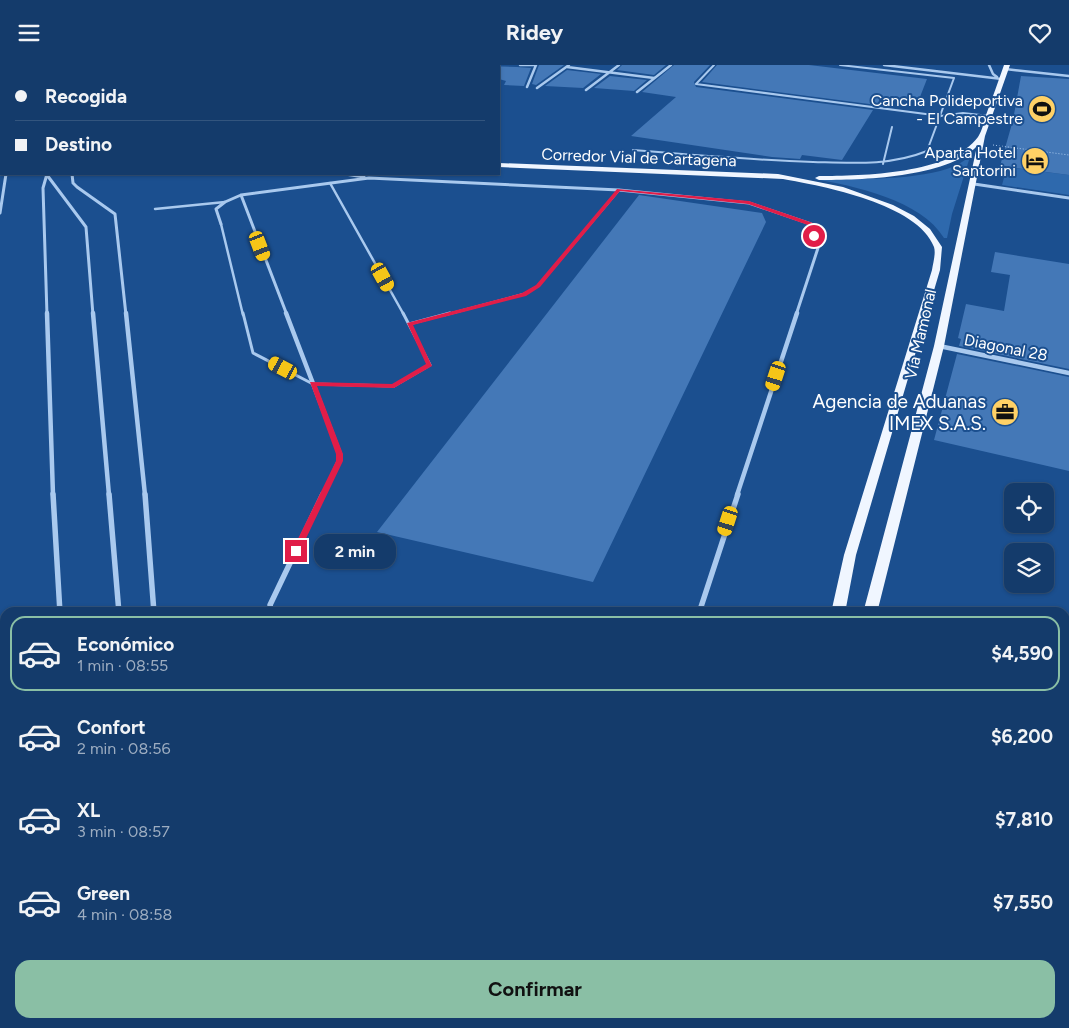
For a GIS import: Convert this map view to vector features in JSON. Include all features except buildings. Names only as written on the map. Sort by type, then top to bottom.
[{"type":"main road","name":"Vía Mamonal","points":[[871,607],[939,346],[974,184],[981,139],[1006,67]]},
{"type":"main road","name":"Corredor Vial de Cartagena","points":[[500,165],[837,178],[892,174],[944,161],[967,151],[981,139]]},
{"type":"main road","name":"Corredor Vial de Cartagena","points":[[778,177],[810,181],[849,191],[890,206],[922,227],[932,237],[939,249]]},
{"type":"main road","name":"Vía Mamonal","points":[[839,607],[850,555],[936,270],[939,249]]},
{"type":"street","points":[[520,65],[536,65],[527,87]]},
{"type":"street","points":[[586,89],[619,65]]},
{"type":"street","points":[[637,92],[671,65]]},
{"type":"street","points":[[884,65],[1002,79]]},
{"type":"street","points":[[989,65],[992,74],[1002,79]]},
{"type":"street","points":[[537,88],[568,66],[654,78]]},
{"type":"street","points":[[1006,67],[1069,76]]},
{"type":"street","points":[[0,213],[6,175]]},
{"type":"street","points":[[47,175],[43,188],[55,547],[60,607]]},
{"type":"street","points":[[48,175],[86,227],[118,607]]},
{"type":"street","points":[[72,175],[73,183],[115,214],[149,529],[154,607]]},
{"type":"street","points":[[350,175],[369,179]]},
{"type":"street","points":[[221,224],[216,209],[225,202],[241,195],[369,179],[618,190],[749,203],[811,224],[818,248],[700,607]]},
{"type":"street","points":[[974,184],[1069,198]]},
{"type":"street","points":[[241,195],[340,454],[339,461],[270,607]]},
{"type":"street","name":"Diagonal 28","points":[[939,346],[1069,373]]},
{"type":"lane","points":[[714,65],[696,84],[941,116],[963,113],[989,116]]},
{"type":"lane","points":[[634,150],[781,161],[883,164],[913,157],[927,151],[954,78],[840,65]]},
{"type":"lane","points":[[883,164],[892,127]]},
{"type":"lane","points":[[221,224],[253,353],[313,384],[394,386],[430,365],[330,183]]},
{"type":"lane","points":[[409,324],[524,294],[538,286],[618,190]]},
{"type":"lane","points":[[155,209],[225,202]]},
{"type":"path","points":[[981,139],[1069,155]]},
{"type":"shaded area","points":[[969,160],[952,214],[947,238],[944,238],[920,214],[904,204],[867,191],[814,179],[907,177],[940,171]]},
{"type":"shaded area","points":[[1007,167],[1069,175],[1069,195],[1002,185]]},
{"type":"place","name":"Cancha Polideportiva - El Campestre","points":[[1042,109]]},
{"type":"place","name":"Aparta Hotel Santorini","points":[[1035,161]]},
{"type":"place","name":"Agencia de Aduanas IMEX S.A.S.","points":[[1005,412]]},
{"type":"route","points":[[296,551],[339,461],[340,454],[313,384],[394,386],[430,365],[409,324],[524,294],[538,286],[618,190],[749,203],[811,224],[814,236]]}]
